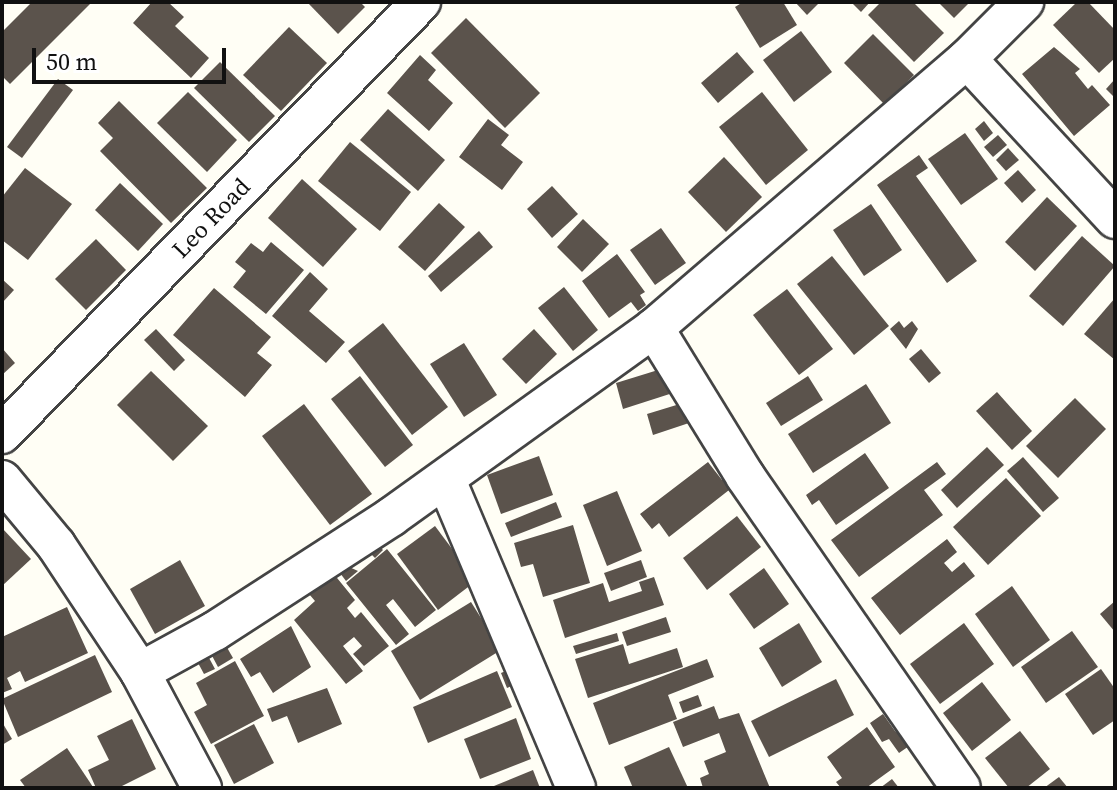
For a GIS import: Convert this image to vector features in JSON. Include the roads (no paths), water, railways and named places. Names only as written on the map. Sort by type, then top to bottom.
[{"type":"street","name":"Leo Road","points":[[2,434],[421,2]]},
{"type":"street","points":[[140,672],[215,631],[446,480],[654,328],[967,59],[1024,2]]},
{"type":"street","points":[[967,59],[1115,219]]},
{"type":"street","points":[[654,328],[745,476],[961,788]]},
{"type":"street","points":[[2,480],[56,545],[140,672],[202,788]]},
{"type":"street","points":[[446,480],[576,788]]}]
